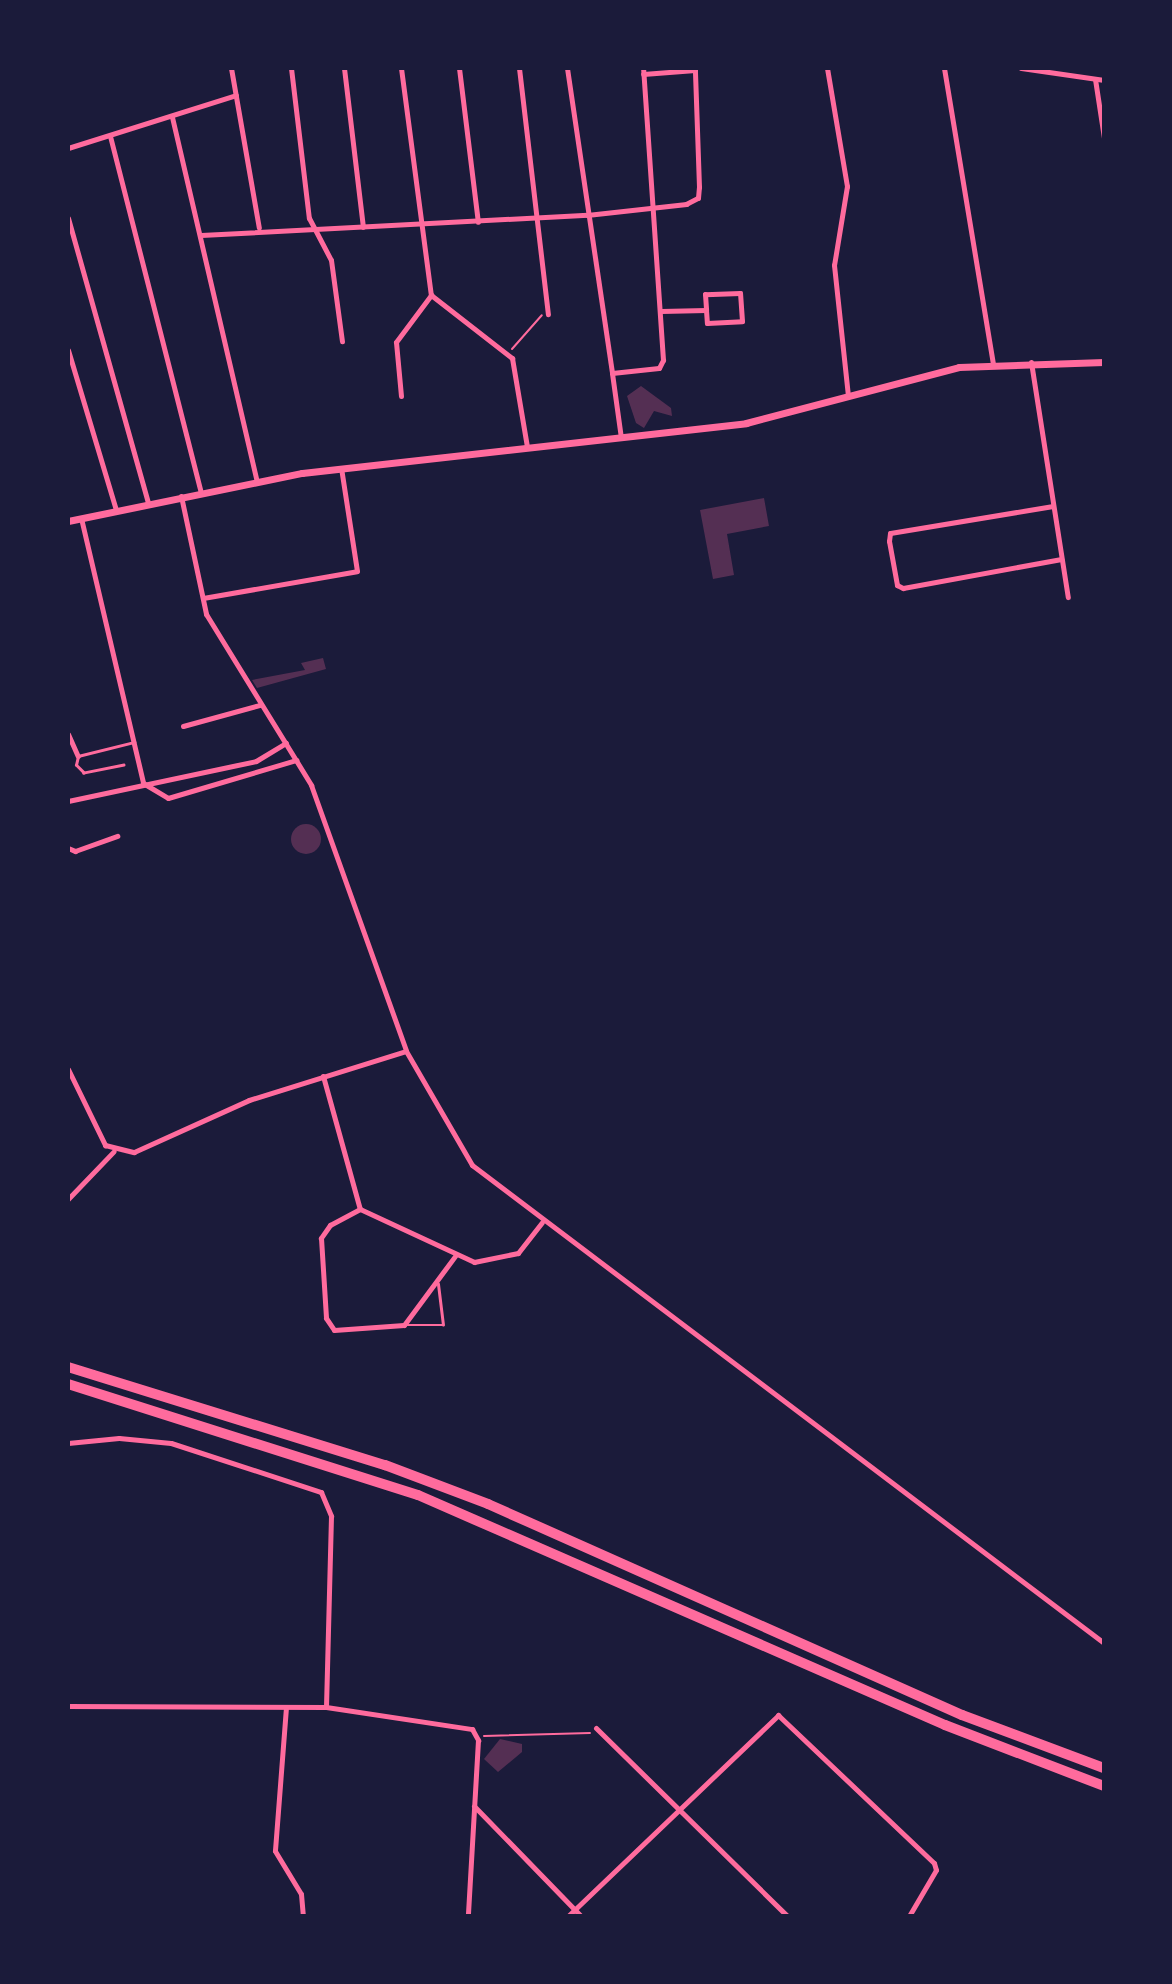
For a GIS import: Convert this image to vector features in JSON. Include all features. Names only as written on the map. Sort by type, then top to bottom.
[{"type":"highway","points":[[68,1367],[280,1430],[462,1494],[962,1715],[1104,1768]]},
{"type":"highway","points":[[68,1384],[453,1508],[945,1725],[1104,1786]]},
{"type":"street","points":[[231,68],[259,228]]},
{"type":"street","points":[[291,68],[312,227],[331,260],[342,341]]},
{"type":"street","points":[[344,68],[363,227]]},
{"type":"street","points":[[401,68],[431,295],[509,353],[527,447]]},
{"type":"street","points":[[459,68],[478,222]]},
{"type":"street","points":[[519,68],[548,314]]},
{"type":"street","points":[[567,68],[621,438]]},
{"type":"street","points":[[827,68],[848,186],[834,265],[849,395]]},
{"type":"street","points":[[944,68],[993,364]]},
{"type":"street","points":[[1021,68],[1104,80]]},
{"type":"street","points":[[201,235],[259,228],[420,225],[587,215],[653,207],[698,198],[695,70],[643,71],[653,207],[661,311],[659,368],[611,373]]},
{"type":"street","points":[[1095,79],[1104,138]]},
{"type":"street","points":[[68,148],[236,95]]},
{"type":"street","points":[[172,117],[257,481]]},
{"type":"street","points":[[110,135],[201,492]]},
{"type":"street","points":[[68,218],[148,503]]},
{"type":"street","points":[[68,251],[76,247]]},
{"type":"street","points":[[740,293],[742,321],[707,323],[706,310],[705,294],[740,293]]},
{"type":"street","points":[[401,396],[396,342],[431,295]]},
{"type":"street","points":[[661,311],[706,310]]},
{"type":"street","points":[[68,350],[116,510]]},
{"type":"street","points":[[1031,362],[1068,597]]},
{"type":"street","points":[[68,521],[257,481],[341,468],[527,447],[686,433],[849,395],[926,373],[993,364],[1104,362]]},
{"type":"street","points":[[203,598],[357,570],[341,468]]},
{"type":"street","points":[[181,496],[203,598],[260,705],[296,760],[406,1051],[472,1166],[542,1222],[1104,1643]]},
{"type":"street","points":[[1053,506],[890,533],[889,541],[897,584],[903,588],[1061,559]]},
{"type":"street","points":[[81,518],[143,783],[168,798],[296,760]]},
{"type":"street","points":[[183,726],[260,705]]},
{"type":"street","points":[[68,734],[78,756]]},
{"type":"street","points":[[68,801],[256,761],[286,743]]},
{"type":"street","points":[[68,848],[75,852],[117,836]]},
{"type":"street","points":[[68,1069],[105,1145],[114,1151],[134,1152],[249,1100],[406,1051]]},
{"type":"street","points":[[323,1076],[360,1209],[455,1256],[474,1262],[512,1256],[542,1222]]},
{"type":"street","points":[[68,1199],[114,1151]]},
{"type":"street","points":[[360,1209],[330,1225],[321,1238],[326,1318],[341,1332],[404,1325],[438,1284],[455,1256]]},
{"type":"street","points":[[68,1443],[104,1439],[171,1443],[321,1492],[331,1516],[326,1707]]},
{"type":"street","points":[[68,1706],[326,1707],[461,1724],[478,1740],[468,1916]]},
{"type":"street","points":[[286,1707],[275,1823],[275,1851],[284,1871],[301,1894],[303,1916]]},
{"type":"street","points":[[568,1916],[778,1715],[936,1870],[909,1916]]},
{"type":"street","points":[[596,1728],[787,1916]]},
{"type":"street","points":[[474,1805],[581,1916]]},
{"type":"lane","points":[[124,765],[84,773],[78,756],[134,742]]},
{"type":"lane","points":[[404,1325],[443,1325],[438,1284]]},
{"type":"path","points":[[509,353],[530,326],[548,314]]},
{"type":"path","points":[[478,1740],[487,1734],[591,1734],[596,1728]]},
{"type":"building","points":[[641,386],[671,408],[672,416],[654,411],[644,428],[636,423],[627,396]]},
{"type":"building","points":[[764,498],[769,526],[727,534],[734,575],[713,579],[700,510]]},
{"type":"building","points":[[323,658],[326,669],[257,688],[252,680],[305,670],[301,663]]},
{"type":"building","points":[[306,824],[317,828],[321,839],[317,850],[306,854],[295,850],[291,839],[295,828]]},
{"type":"building","points":[[500,1739],[522,1744],[522,1752],[498,1772],[484,1759]]}]
